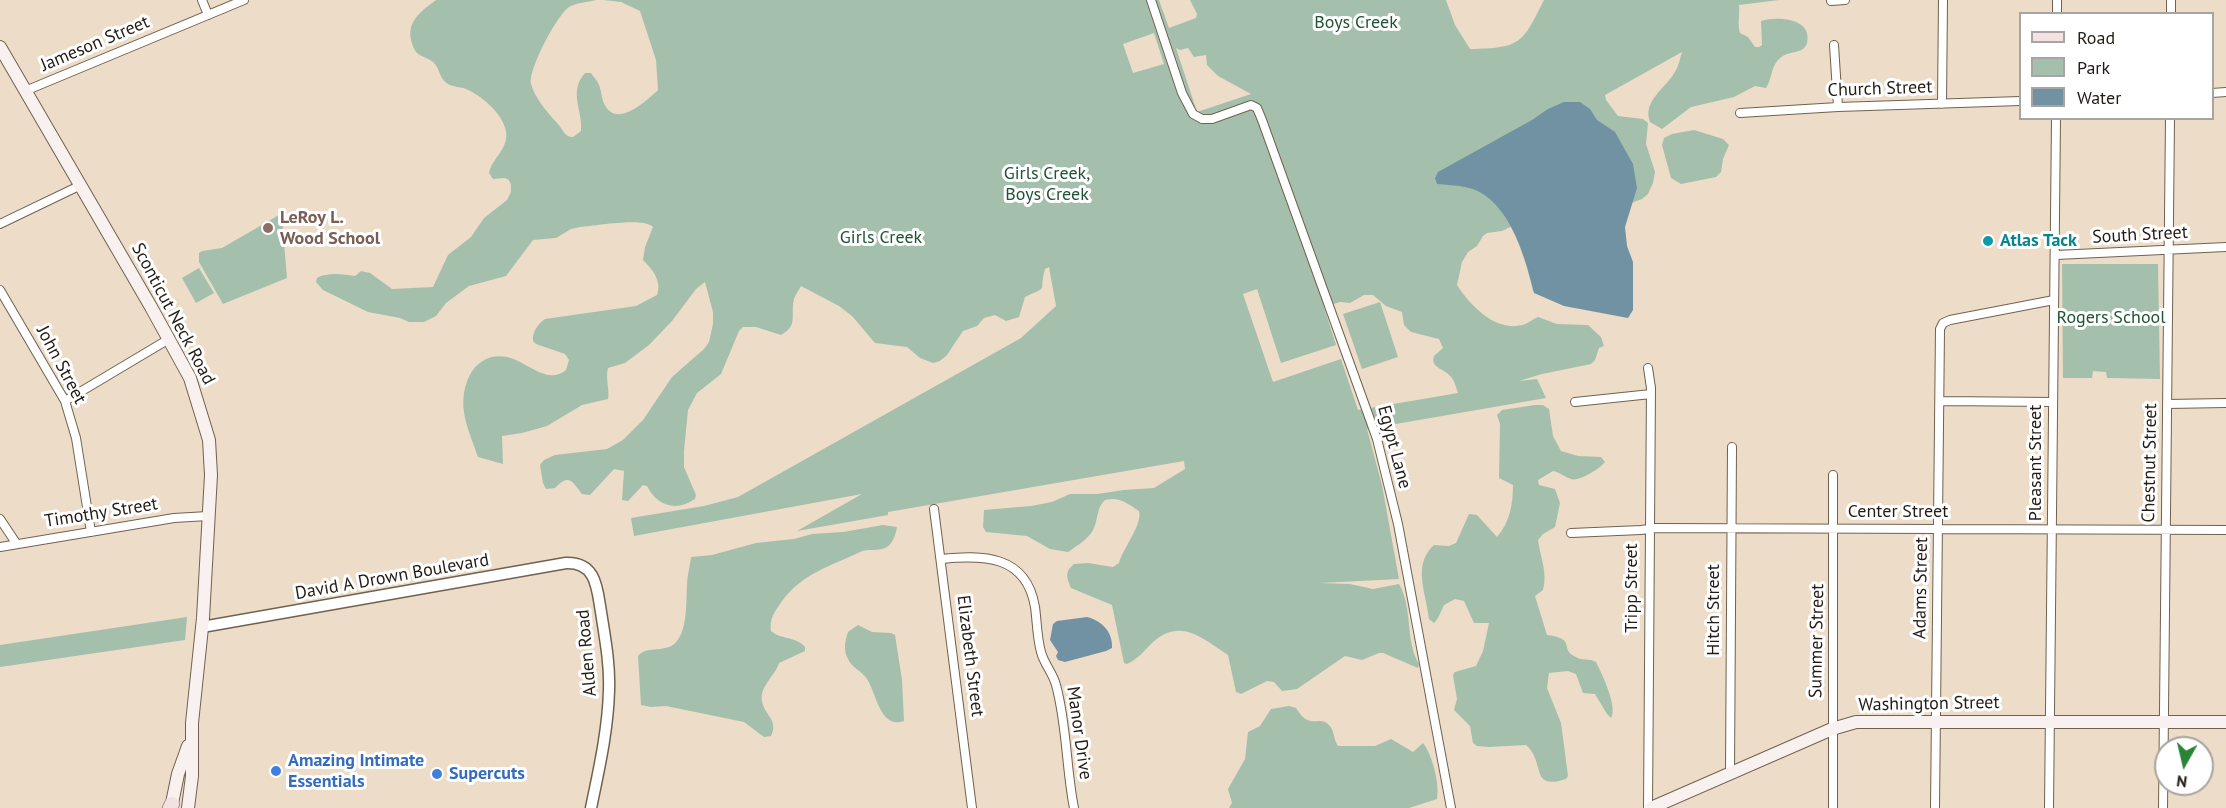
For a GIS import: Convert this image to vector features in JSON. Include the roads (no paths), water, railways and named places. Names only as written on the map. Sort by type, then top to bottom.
[{"type":"main road","name":"Sconticut Neck Road","points":[[0,47],[190,378],[209,440],[211,475],[202,627],[191,735],[192,776],[188,808]]},
{"type":"main road","name":"Washington Street","points":[[1649,808],[1672,804],[1730,772],[1832,729],[1866,720],[2226,722]]},
{"type":"main road","name":"Sconticut Neck Road","points":[[171,807],[178,774],[191,735]]},
{"type":"street","points":[[202,0],[208,15]]},
{"type":"street","name":"Jameson Street","points":[[25,91],[244,0]]},
{"type":"street","name":"Egypt Lane","points":[[1150,0],[1182,93],[1193,114],[1202,119],[1212,119],[1248,105],[1257,108],[1377,439],[1398,524],[1451,808]]},
{"type":"street","points":[[1831,1],[1845,0]]},
{"type":"street","points":[[1942,0],[1942,104]]},
{"type":"street","points":[[1834,45],[1838,107]]},
{"type":"street","name":"Church Street","points":[[1740,113],[2019,101]]},
{"type":"street","name":"Pleasant Street","points":[[2049,808],[2056,120]]},
{"type":"street","name":"Chestnut Street","points":[[2163,808],[2170,120]]},
{"type":"street","points":[[0,224],[80,186]]},
{"type":"street","name":"South Street","points":[[2056,255],[2226,247]]},
{"type":"street","name":"John Street","points":[[0,290],[65,401],[76,438],[91,532]]},
{"type":"street","name":"Adams Street","points":[[1935,808],[1941,324],[1950,320],[2054,300]]},
{"type":"street","points":[[65,401],[169,339]]},
{"type":"street","name":"Tripp Street","points":[[1648,368],[1651,394],[1649,808]]},
{"type":"street","points":[[1575,402],[1651,394]]},
{"type":"street","points":[[1940,401],[2053,402]]},
{"type":"street","points":[[2167,404],[2226,403]]},
{"type":"street","name":"Hitch Street","points":[[1730,772],[1732,447]]},
{"type":"street","name":"Summer Street","points":[[1833,475],[1833,808]]},
{"type":"street","name":"Elizabeth Street","points":[[934,509],[972,808]]},
{"type":"street","name":"Timothy Street","points":[[0,547],[174,518],[208,516]]},
{"type":"street","points":[[0,519],[16,543]]},
{"type":"street","name":"Center Street","points":[[1571,533],[1730,528],[2226,530]]},
{"type":"street","name":"Manor Drive","points":[[941,559],[973,556],[996,560],[1009,566],[1019,575],[1031,593],[1041,651],[1059,695],[1074,808]]},
{"type":"street","name":"David A Drown Boulevard","points":[[202,627],[567,563],[580,564],[587,569]]},
{"type":"street","name":"Alden Road","points":[[587,569],[596,582],[607,653],[609,683],[607,726],[591,808]]},
{"type":"water","points":[[1564,102],[1580,102],[1590,109],[1597,120],[1615,132],[1633,164],[1637,188],[1625,227],[1627,246],[1633,262],[1633,310],[1628,318],[1564,306],[1534,293],[1520,245],[1503,214],[1493,202],[1480,192],[1465,187],[1437,184],[1435,178],[1438,172]]},
{"type":"water","points":[[1087,617],[1097,621],[1105,628],[1111,637],[1112,648],[1065,662],[1058,660],[1056,656],[1058,652],[1050,640],[1053,624],[1057,621]]},
{"type":"place","name":"LeRoy L. Wood School","points":[[268,228]]},
{"type":"place","name":"Atlas Tack","points":[[1988,241]]},
{"type":"place","name":"Amazing Intimate Essentials","points":[[276,771]]},
{"type":"place","name":"Supercuts","points":[[437,774]]},
{"type":"park label","name":"Boys Creek","points":[[1356,23]]},
{"type":"park label","name":"Girls Creek, Boys Creek","points":[[1047,184]]},
{"type":"park label","name":"Girls Creek","points":[[881,238]]},
{"type":"park label","name":"Rogers School","points":[[2111,318]]}]
